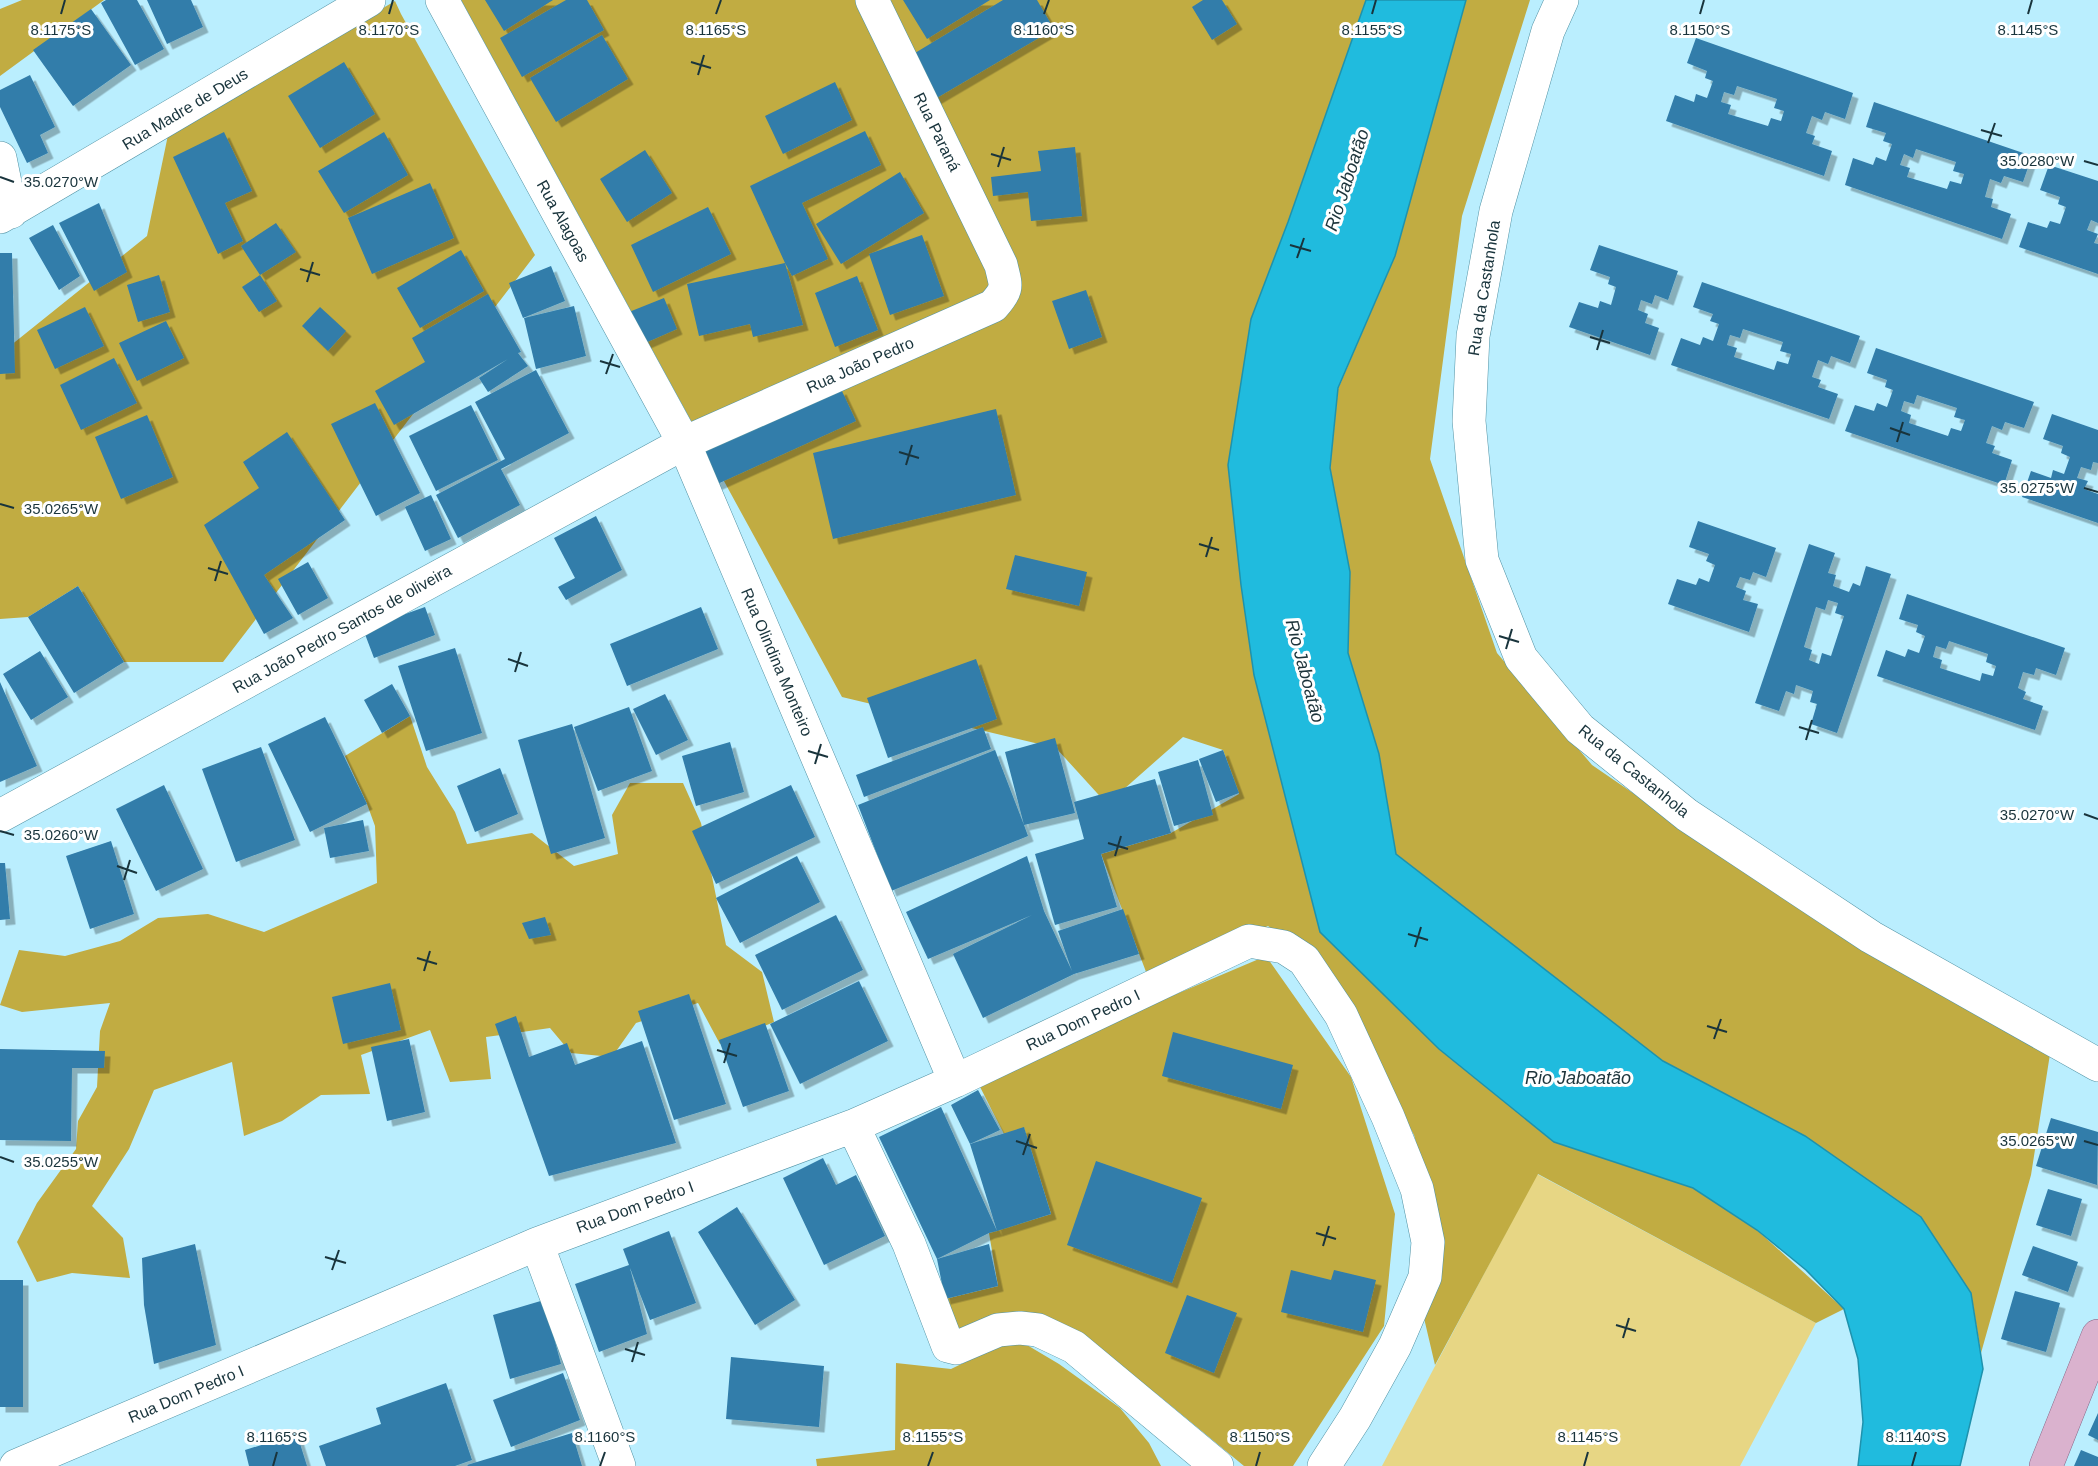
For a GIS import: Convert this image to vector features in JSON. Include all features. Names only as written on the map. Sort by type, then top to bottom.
[{"type":"main road","points":[[2046,1466],[2098,1336]]},
{"type":"street","name":"Rua Madre de Deus","points":[[5,214],[369,0]]},
{"type":"street","name":"Rua Alagoas","points":[[442,0],[684,442]]},
{"type":"street","name":"Rua Paraná","points":[[872,0],[1001,264]]},
{"type":"street","name":"Rua da Castanhola","points":[[1562,0],[1548,31],[1496,211],[1473,336],[1469,421],[1482,560],[1521,658],[1580,729],[1687,814],[1871,937],[2098,1065]]},
{"type":"street","points":[[0,158],[5,214]]},
{"type":"street","name":"Rua João Pedro","points":[[684,442],[993,306],[1004,294],[1006,286],[1001,264]]},
{"type":"street","name":"Rua João Pedro Santos de oliveira","points":[[0,816],[684,442]]},
{"type":"street","name":"Rua Olindina Monteiro","points":[[684,442],[955,1081]]},
{"type":"street","name":"Rua Dom Pedro I","points":[[16,1466],[537,1244],[853,1126],[955,1081],[1249,941],[1284,947],[1304,960],[1341,1015],[1388,1117],[1417,1189],[1428,1242],[1425,1277],[1395,1346],[1355,1418],[1324,1466]]},
{"type":"street","points":[[853,1126],[909,1244],[948,1346],[956,1348],[998,1330],[1020,1328],[1038,1330],[1074,1347],[1217,1466]]},
{"type":"street","points":[[537,1244],[619,1466]]},
{"type":"shaded area","points":[[22,0],[104,0],[0,76],[0,9]]},
{"type":"shaded area","points":[[461,0],[1366,0],[1288,222],[1251,319],[1254,675],[1320,932],[1439,1049],[1554,1142],[1693,1188],[1757,1230],[1844,1309],[1816,1323],[1538,1174],[1435,1365],[1424,1318],[1444,1243],[1414,1135],[1322,964],[1268,926],[1148,977],[1101,854],[1171,833],[1239,794],[1223,750],[1183,737],[1107,804],[1056,748],[842,697]]},
{"type":"shaded area","points":[[1466,0],[1530,0],[1462,216],[1430,459],[1497,653],[1592,765],[1754,876],[2050,1054],[2031,1175],[1981,1353],[1971,1293],[1805,1136],[1663,1061],[1396,854],[1379,754],[1348,653],[1350,572],[1330,468],[1338,389],[1395,256]]},
{"type":"shaded area","points":[[395,1],[535,255],[223,662],[124,662],[78,586],[28,617],[0,619],[0,354],[147,236],[168,135]]},
{"type":"shaded area","points":[[410,716],[427,767],[455,812],[467,844],[532,833],[574,866],[618,854],[612,815],[630,783],[683,783],[701,823],[726,945],[762,972],[774,1022],[720,1044],[698,1003],[636,1023],[612,1057],[571,1053],[550,1028],[486,1037],[491,1079],[450,1082],[430,1030],[361,1055],[370,1094],[321,1095],[282,1121],[244,1136],[232,1062],[154,1090],[129,1149],[92,1206],[123,1238],[130,1278],[72,1273],[37,1282],[17,1242],[37,1203],[76,1149],[78,1121],[97,1087],[100,1031],[110,1003],[22,1012],[0,1005],[19,950],[65,956],[120,941],[158,918],[208,914],[264,932],[377,883],[375,826],[345,756]]},
{"type":"shaded area","points":[[1266,956],[1351,1077],[1395,1214],[1384,1326],[1293,1466],[1244,1466],[1158,1395],[1048,1320],[958,1329],[945,1299],[998,1286],[989,1233],[1051,1214],[1024,1128],[1004,1134],[976,1079]]},
{"type":"shaded area","points":[[1537,1174],[1816,1323],[1740,1466],[1382,1466]]},
{"type":"shaded area","points":[[1015,1338],[1059,1364],[1120,1408],[1149,1443],[1161,1466],[817,1466],[816,1459],[895,1450],[896,1363],[951,1369]]},
{"type":"water","name":"Rio Jaboatão","points":[[1366,0],[1466,0],[1395,256],[1338,388],[1330,468],[1350,572],[1348,653],[1379,754],[1396,854],[1663,1061],[1805,1136],[1921,1217],[1971,1293],[1983,1369],[1960,1466],[1858,1466],[1863,1422],[1858,1359],[1844,1309],[1806,1270],[1757,1230],[1693,1188],[1554,1142],[1439,1049],[1320,932],[1254,675],[1241,585],[1228,465],[1251,319],[1288,222]]},
{"type":"building","points":[[106,0],[137,0],[164,49],[135,65],[101,3]]},
{"type":"building","points":[[147,0],[191,0],[203,27],[167,44]]},
{"type":"building","points":[[485,0],[553,0],[504,31]]},
{"type":"building","points":[[566,0],[587,0],[604,30],[522,77],[500,38]]},
{"type":"building","points":[[903,0],[990,0],[927,39]]},
{"type":"building","points":[[1003,0],[1037,0],[1054,29],[935,99],[910,56]]},
{"type":"building","points":[[1203,0],[1222,0],[1237,24],[1212,40],[1192,7]]},
{"type":"building","points":[[91,9],[131,65],[73,106],[33,50]]},
{"type":"building","points":[[602,35],[628,79],[556,122],[530,78]]},
{"type":"building","points":[[1696,38],[1853,93],[1845,119],[1825,112],[1822,120],[1812,116],[1806,133],[1815,136],[1812,144],[1832,151],[1824,176],[1666,121],[1675,95],[1694,102],[1696,94],[1707,98],[1713,81],[1705,78],[1707,71],[1687,63]],"holes":[[[1737,86],[1777,99],[1774,108],[1784,111],[1781,121],[1771,118],[1768,126],[1728,114],[1731,105],[1721,102],[1724,92],[1734,95]]]},
{"type":"building","points":[[344,62],[375,114],[320,148],[288,96]]},
{"type":"building","points":[[30,75],[55,127],[40,135],[48,153],[27,163],[0,107],[0,90]]},
{"type":"building","points":[[835,82],[852,120],[783,154],[765,116]]},
{"type":"building","points":[[1874,102],[2032,156],[2023,182],[2004,176],[2001,183],[1990,179],[1985,197],[1993,199],[1991,207],[2011,214],[2002,239],[1845,185],[1853,158],[1873,165],[1876,157],[1886,161],[1892,144],[1883,141],[1886,133],[1866,127]],"holes":[[[1916,149],[1956,162],[1953,171],[1964,174],[1961,184],[1950,181],[1947,189],[1907,177],[1910,168],[1900,165],[1904,154],[1913,158]]]},
{"type":"building","points":[[865,131],[881,165],[802,203],[828,259],[792,276],[750,186]]},
{"type":"building","points":[[224,132],[252,191],[225,203],[243,241],[218,254],[173,157]]},
{"type":"building","points":[[384,132],[408,175],[344,213],[318,171]]},
{"type":"building","points":[[1075,147],[1082,216],[1031,221],[1028,192],[993,196],[991,177],[1041,171],[1038,151]]},
{"type":"building","points":[[645,150],[672,193],[627,222],[600,179]]},
{"type":"building","points":[[2049,165],[2098,181],[2098,223],[2091,220],[2087,230],[2098,234],[2094,243],[2098,244],[2098,274],[2019,247],[2028,222],[2047,228],[2050,221],[2060,224],[2066,207],[2058,204],[2060,197],[2040,190]]},
{"type":"building","points":[[900,172],[924,213],[841,264],[816,224]]},
{"type":"building","points":[[430,183],[454,238],[372,274],[348,218]]},
{"type":"building","points":[[99,203],[127,272],[94,291],[59,223]]},
{"type":"building","points":[[708,207],[731,254],[653,292],[631,245]]},
{"type":"building","points":[[276,223],[296,252],[260,275],[241,246]]},
{"type":"building","points":[[53,225],[80,276],[59,290],[29,238]]},
{"type":"building","points":[[922,235],[944,296],[890,315],[869,254]]},
{"type":"building","points":[[1599,245],[1678,271],[1668,300],[1655,295],[1652,304],[1641,300],[1638,310],[1648,314],[1645,323],[1659,328],[1650,355],[1569,327],[1579,302],[1598,308],[1600,301],[1611,305],[1616,287],[1608,284],[1610,277],[1590,270]]},
{"type":"building","points":[[461,250],[484,291],[420,328],[397,288]]},
{"type":"building","points":[[0,253],[12,253],[15,373],[0,374]]},
{"type":"building","points":[[785,263],[803,325],[753,337],[750,324],[699,336],[687,284]]},
{"type":"building","points":[[551,266],[565,301],[523,318],[509,283]]},
{"type":"building","points":[[159,275],[170,312],[138,322],[127,285]]},
{"type":"building","points":[[260,275],[277,301],[259,312],[242,287]]},
{"type":"building","points":[[857,276],[878,330],[835,347],[815,293]]},
{"type":"building","points":[[1702,282],[1860,336],[1850,363],[1831,356],[1828,364],[1818,360],[1812,377],[1821,380],[1818,387],[1838,394],[1829,419],[1671,365],[1681,338],[1700,345],[1703,337],[1713,341],[1719,324],[1710,321],[1713,314],[1693,307]],"holes":[[[1743,329],[1783,342],[1780,351],[1791,354],[1788,364],[1777,361],[1774,370],[1734,357],[1737,348],[1727,345],[1730,335],[1740,338]]]},
{"type":"building","points":[[1086,290],[1102,337],[1069,349],[1052,301]]},
{"type":"building","points":[[488,294],[521,352],[518,353],[528,366],[488,392],[479,378],[508,359],[394,425],[375,391],[425,362],[412,338]]},
{"type":"building","points":[[664,298],[677,329],[643,344],[629,312]]},
{"type":"building","points":[[574,306],[586,356],[536,369],[524,318]]},
{"type":"building","points":[[85,307],[104,346],[55,369],[37,330]]},
{"type":"building","points":[[320,307],[346,331],[328,351],[302,326]]},
{"type":"building","points":[[166,321],[184,358],[137,381],[119,343]]},
{"type":"building","points":[[1876,348],[2034,402],[2024,428],[2005,422],[2002,430],[1992,426],[1986,443],[1995,446],[1992,453],[2012,460],[2004,485],[1845,431],[1855,405],[1874,411],[1877,403],[1887,407],[1893,390],[1885,387],[1887,380],[1867,373]],"holes":[[[1917,395],[1957,408],[1954,417],[1965,420],[1961,431],[1951,428],[1948,436],[1909,423],[1911,415],[1901,411],[1904,401],[1914,404]]]},
{"type":"building","points":[[114,358],[137,403],[81,430],[60,385]]},
{"type":"building","points":[[536,370],[569,433],[501,469],[520,505],[458,538],[436,495],[505,459],[475,402]]},
{"type":"building","points":[[841,389],[856,421],[713,486],[699,453]]},
{"type":"building","points":[[375,403],[420,493],[376,516],[331,424]]},
{"type":"building","points":[[471,405],[498,460],[436,491],[409,436]]},
{"type":"building","points":[[996,409],[1016,495],[833,539],[813,453]]},
{"type":"building","points":[[2052,414],[2098,430],[2098,463],[2093,462],[2091,470],[2081,467],[2077,478],[2088,481],[2084,489],[2098,494],[2098,523],[2022,497],[2031,471],[2051,478],[2053,470],[2064,474],[2070,457],[2061,453],[2063,446],[2043,439]]},
{"type":"building","points":[[147,415],[173,477],[121,499],[95,437]]},
{"type":"building","points":[[287,432],[345,520],[264,575],[293,618],[264,634],[204,525],[259,488],[243,462]]},
{"type":"building","points":[[431,495],[451,539],[425,551],[405,507]]},
{"type":"building","points":[[596,516],[622,570],[566,600],[558,587],[575,578],[554,538]]},
{"type":"building","points":[[1698,521],[1776,548],[1766,577],[1753,572],[1750,580],[1740,577],[1736,587],[1746,591],[1743,600],[1758,604],[1749,632],[1668,604],[1677,579],[1696,585],[1699,578],[1709,582],[1715,565],[1706,561],[1709,554],[1689,547]]},
{"type":"building","points":[[1809,544],[1835,553],[1828,573],[1836,575],[1833,586],[1849,592],[1853,583],[1860,586],[1866,566],[1891,574],[1837,733],[1811,724],[1817,704],[1810,702],[1813,691],[1796,685],[1794,694],[1786,691],[1779,711],[1755,703]],"holes":[[[1828,600],[1838,603],[1835,613],[1844,616],[1831,656],[1822,653],[1819,664],[1809,660],[1812,650],[1804,647],[1816,607],[1825,610]]]},
{"type":"building","points":[[1015,555],[1087,572],[1079,606],[1006,589]]},
{"type":"building","points":[[308,562],[328,598],[298,615],[278,579]]},
{"type":"building","points":[[78,586],[124,662],[74,693],[28,617]]},
{"type":"building","points":[[1907,594],[2065,648],[2056,675],[2036,668],[2034,675],[2023,672],[2018,688],[2026,692],[2023,699],[2043,706],[2035,730],[1877,676],[1886,650],[1905,657],[1908,649],[1919,653],[1925,636],[1916,632],[1918,625],[1899,619]],"holes":[[[1949,641],[1988,654],[1986,662],[1996,666],[1993,676],[1982,673],[1980,681],[1940,668],[1942,660],[1933,657],[1936,646],[1946,649]]]},
{"type":"building","points":[[425,607],[435,635],[374,658],[363,629]]},
{"type":"building","points":[[701,607],[718,649],[627,686],[610,644]]},
{"type":"building","points":[[455,648],[482,733],[426,751],[398,666]]},
{"type":"building","points":[[40,651],[68,697],[31,720],[3,674]]},
{"type":"building","points":[[976,659],[997,719],[888,758],[867,698]]},
{"type":"building","points":[[0,682],[37,766],[0,782]]},
{"type":"building","points":[[392,684],[410,716],[382,733],[364,700]]},
{"type":"building","points":[[665,694],[688,740],[656,755],[633,709]]},
{"type":"building","points":[[629,707],[652,771],[598,791],[574,727]]},
{"type":"building","points":[[325,717],[367,804],[310,832],[268,744]]},
{"type":"building","points":[[572,724],[605,838],[551,854],[518,740]]},
{"type":"building","points":[[983,727],[991,749],[864,797],[856,775]]},
{"type":"building","points":[[1055,738],[1075,813],[1024,825],[1005,752]]},
{"type":"building","points":[[730,742],[744,792],[696,806],[682,756]]},
{"type":"building","points":[[261,747],[295,840],[236,862],[202,769]]},
{"type":"building","points":[[995,750],[1028,836],[891,891],[858,805]]},
{"type":"building","points":[[1223,750],[1239,793],[1216,802],[1199,759]]},
{"type":"building","points":[[1198,760],[1213,815],[1174,826],[1158,772]]},
{"type":"building","points":[[500,768],[518,814],[475,832],[457,786]]},
{"type":"building","points":[[1155,779],[1171,833],[1101,854],[1117,907],[1055,925],[1035,854],[1084,839],[1074,802]]},
{"type":"building","points":[[164,785],[203,869],[156,891],[116,809]]},
{"type":"building","points":[[791,785],[815,837],[716,884],[692,831]]},
{"type":"building","points":[[363,820],[369,851],[330,858],[324,828]]},
{"type":"building","points":[[111,841],[134,914],[90,929],[66,856]]},
{"type":"building","points":[[797,856],[820,902],[740,943],[716,898]]},
{"type":"building","points":[[1027,856],[1044,911],[1072,971],[1058,931],[1123,909],[1139,954],[1074,974],[983,1018],[953,954],[1032,915],[928,959],[906,912]]},
{"type":"building","points":[[0,863],[5,863],[10,919],[0,920]]},
{"type":"building","points":[[836,915],[863,970],[782,1010],[755,955]]},
{"type":"building","points":[[545,917],[551,935],[529,939],[522,923]]},
{"type":"building","points":[[859,981],[888,1041],[800,1084],[770,1024]]},
{"type":"building","points":[[390,983],[401,1030],[343,1044],[332,997]]},
{"type":"building","points":[[689,994],[726,1104],[674,1120],[638,1011]]},
{"type":"building","points":[[516,1016],[529,1057],[567,1043],[575,1065],[642,1041],[676,1143],[549,1176],[495,1024]]},
{"type":"building","points":[[765,1023],[789,1091],[743,1107],[719,1040]]},
{"type":"building","points":[[1173,1032],[1293,1065],[1281,1109],[1162,1076]]},
{"type":"building","points":[[409,1039],[425,1112],[387,1121],[371,1047]]},
{"type":"building","points":[[0,1049],[105,1051],[104,1068],[72,1068],[71,1141],[0,1140]]},
{"type":"building","points":[[978,1090],[1000,1130],[970,1144],[951,1105]]},
{"type":"building","points":[[941,1107],[997,1231],[937,1259],[879,1137]]},
{"type":"building","points":[[2051,1118],[2098,1132],[2097,1185],[2036,1166]]},
{"type":"building","points":[[1024,1127],[1051,1214],[997,1231],[970,1144]]},
{"type":"building","points":[[823,1158],[836,1185],[856,1175],[885,1236],[824,1265],[783,1178]]},
{"type":"building","points":[[1096,1161],[1202,1198],[1172,1283],[1067,1245]]},
{"type":"building","points":[[2048,1189],[2082,1199],[2071,1236],[2036,1225]]},
{"type":"building","points":[[737,1207],[795,1300],[755,1325],[698,1232]]},
{"type":"building","points":[[669,1231],[696,1303],[650,1320],[630,1268],[647,1334],[599,1352],[575,1284],[629,1265],[623,1249]]},
{"type":"building","points":[[195,1244],[216,1345],[154,1364],[144,1305],[142,1258]]},
{"type":"building","points":[[989,1244],[998,1286],[945,1299],[937,1259]]},
{"type":"building","points":[[2033,1246],[2078,1262],[2068,1292],[2022,1275]]},
{"type":"building","points":[[1291,1270],[1331,1280],[1334,1270],[1376,1280],[1363,1332],[1281,1312]]},
{"type":"building","points":[[0,1280],[23,1280],[23,1407],[0,1407]]},
{"type":"building","points":[[2015,1291],[2060,1303],[2046,1352],[2001,1339]]},
{"type":"building","points":[[1187,1295],[1237,1313],[1214,1373],[1165,1353]]},
{"type":"building","points":[[544,1300],[561,1364],[510,1379],[493,1315]]},
{"type":"building","points":[[731,1357],[824,1366],[819,1427],[726,1419]]},
{"type":"building","points":[[563,1373],[580,1420],[511,1447],[493,1400]]},
{"type":"building","points":[[446,1383],[472,1460],[455,1466],[326,1466],[319,1446],[381,1424],[376,1408]]},
{"type":"building","points":[[2098,1413],[2098,1440],[2088,1435]]},
{"type":"building","points":[[572,1433],[582,1466],[467,1465]]},
{"type":"building","points":[[297,1434],[307,1466],[249,1466],[245,1450]]},
{"type":"building","points":[[2081,1450],[2098,1457],[2098,1466],[2074,1466]]}]
